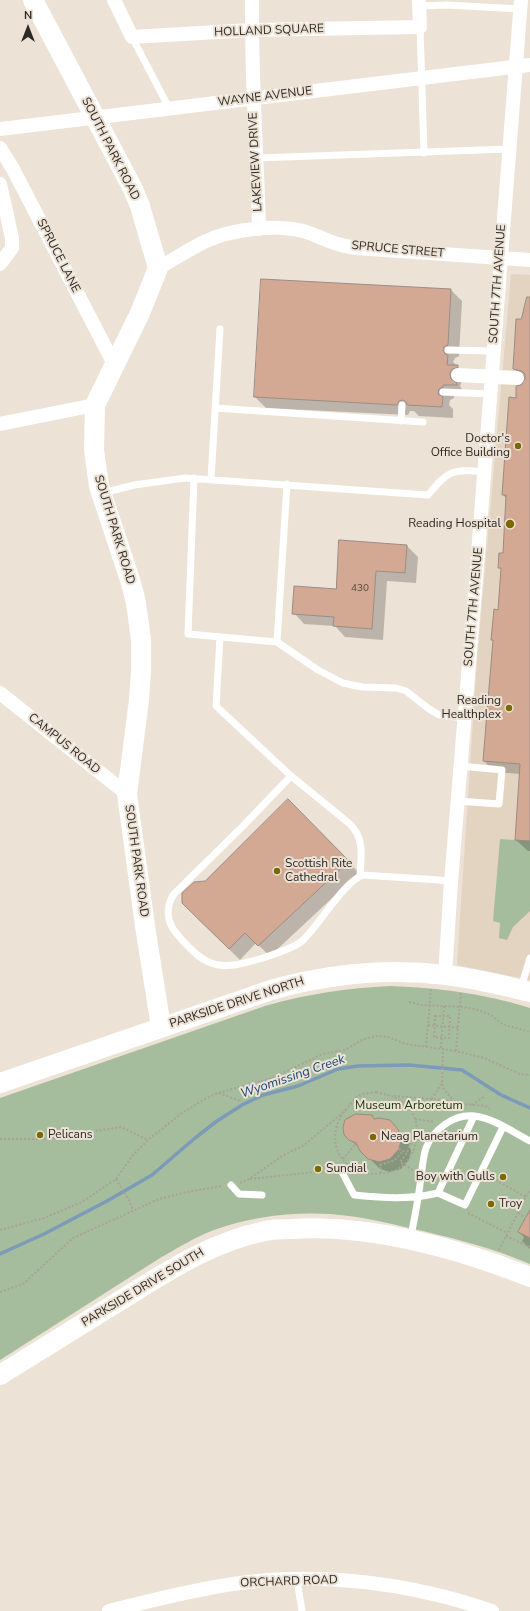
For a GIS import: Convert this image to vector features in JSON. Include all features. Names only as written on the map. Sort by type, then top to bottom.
[{"type":"street","name":"SOUTH PARK ROAD","points":[[32,0],[133,190],[140,206],[158,268],[140,313],[95,405],[94,450],[101,493],[131,583],[136,603],[141,640],[139,700],[127,794],[145,926],[161,1027]]},
{"type":"street","points":[[114,0],[132,36]]},
{"type":"street","name":"LAKEVIEW DRIVE","points":[[252,0],[253,98],[257,158],[259,229]]},
{"type":"street","points":[[419,3],[420,28]]},
{"type":"street","name":"SOUTH 7TH AVENUE","points":[[438,980],[451,882],[458,801],[485,472],[520,5]]},
{"type":"street","name":"HOLLAND SQUARE","points":[[132,36],[252,30],[420,28]]},
{"type":"street","name":"WAYNE AVENUE","points":[[0,129],[530,65]]},
{"type":"street","name":"SPRUCE LANE","points":[[0,148],[13,169],[114,364]]},
{"type":"street","points":[[0,184],[12,238],[12,248],[0,264]]},
{"type":"street","name":"SPRUCE STREET","points":[[158,268],[217,236],[259,229],[297,230],[337,244],[356,248],[530,260]]},
{"type":"street","points":[[458,375],[517,378]]},
{"type":"street","points":[[0,424],[95,405]]},
{"type":"street","name":"CAMPUS ROAD","points":[[0,693],[127,794]]},
{"type":"street","name":"PARKSIDE DRIVE NORTH","points":[[0,1084],[271,990],[317,978],[375,972],[525,991]]},
{"type":"street","name":"PARKSIDE DRIVE SOUTH","points":[[0,1375],[174,1267],[222,1244],[265,1231],[313,1228],[349,1229],[410,1240],[463,1254],[530,1277]]},
{"type":"street","name":"ORCHARD ROAD","points":[[109,1611],[177,1595],[233,1584],[265,1580],[342,1580],[401,1587],[457,1600],[492,1611]]},
{"type":"lane","points":[[419,3],[447,2],[520,5]]},
{"type":"lane","points":[[420,28],[424,153]]},
{"type":"lane","points":[[132,36],[169,108]]},
{"type":"lane","points":[[257,158],[509,150]]},
{"type":"lane","points":[[211,479],[220,329]]},
{"type":"lane","points":[[448,350],[493,351]]},
{"type":"lane","points":[[443,392],[491,394]]},
{"type":"lane","points":[[401,421],[402,405]]},
{"type":"lane","points":[[215,408],[423,422]]},
{"type":"lane","points":[[101,493],[147,482],[176,478],[194,478],[428,495],[438,482],[451,472],[465,470],[485,472]]},
{"type":"lane","points":[[194,478],[188,634],[277,642],[318,670],[343,683],[362,687],[396,688],[406,691],[439,715],[464,718]]},
{"type":"lane","points":[[277,642],[287,484]]},
{"type":"lane","points":[[220,637],[216,706],[291,776],[350,824],[357,832],[362,846],[360,876]]},
{"type":"lane","points":[[458,801],[499,804],[502,770],[460,766]]},
{"type":"lane","points":[[291,776],[174,894],[170,900],[168,908],[170,924],[174,931],[190,949],[202,959],[214,964],[226,966],[244,963],[270,956],[301,942],[347,888],[360,876],[439,880],[451,882]]},
{"type":"lane","points":[[525,991],[530,958]]},
{"type":"lane","points":[[438,1193],[474,1116]]},
{"type":"lane","points":[[410,1240],[426,1149],[432,1136],[442,1126],[452,1120],[474,1116],[489,1120],[530,1141]]},
{"type":"lane","points":[[341,1170],[354,1195],[383,1198],[418,1198],[438,1193],[465,1205],[503,1127]]},
{"type":"lane","points":[[231,1185],[239,1194],[262,1195]]},
{"type":"lane","points":[[297,1580],[302,1611]]},
{"type":"path","points":[[426,1048],[429,1005],[438,980]]},
{"type":"path","points":[[456,1051],[461,991]]},
{"type":"path","points":[[409,1002],[474,1009],[491,1015],[502,1024],[530,1032]]},
{"type":"path","points":[[444,1006],[442,1026],[442,1083],[443,1088],[453,1100]]},
{"type":"path","points":[[435,1016],[443,1016],[450,1016],[449,1038],[434,1038],[435,1016]]},
{"type":"path","points":[[428,1025],[458,1028]]},
{"type":"path","points":[[0,1230],[44,1218],[82,1202],[116,1179],[133,1155],[148,1140],[182,1113],[218,1093],[272,1078],[323,1054],[345,1050],[364,1039],[377,1036],[388,1037],[406,1044],[456,1051],[484,1058],[520,1074],[530,1075]]},
{"type":"path","points":[[432,1099],[442,1083]]},
{"type":"path","points":[[376,1092],[393,1096],[405,1103],[415,1119],[417,1134],[415,1145],[404,1165],[397,1170],[373,1175],[354,1169],[346,1163],[336,1148],[334,1137],[338,1120],[346,1110],[358,1096],[376,1092]]},
{"type":"path","points":[[218,1093],[240,1101]]},
{"type":"path","points":[[472,1105],[485,1096]]},
{"type":"path","points":[[0,1292],[23,1284],[73,1238],[133,1210],[159,1199],[187,1192],[238,1184],[249,1179],[282,1156],[304,1145],[346,1110]]},
{"type":"path","points":[[415,1119],[432,1121],[442,1126]]},
{"type":"path","points":[[0,1139],[46,1139],[121,1127],[148,1140]]},
{"type":"path","points":[[343,1159],[358,1141]]},
{"type":"path","points":[[410,1145],[407,1153],[400,1162],[410,1169],[422,1173]]},
{"type":"path","points":[[399,1149],[407,1153]]},
{"type":"path","points":[[381,1173],[380,1165],[395,1160],[403,1151]]},
{"type":"path","points":[[249,1179],[354,1169]]},
{"type":"path","points":[[481,1172],[526,1197]]},
{"type":"path","points":[[116,1179],[129,1200],[133,1210]]},
{"type":"path","points":[[496,1254],[530,1190]]},
{"type":"path","points":[[465,1205],[468,1214],[530,1247]]},
{"type":"path","points":[[518,1213],[526,1218]]},
{"type":"shaded area","name":"Reading Hospital","points":[[511,274],[530,275],[530,980],[457,965],[477,660]]},
{"type":"green space","points":[[500,839],[530,841],[530,911],[513,927],[507,940],[499,938],[500,923],[493,921]]},
{"type":"green space","name":"Museum Arboretum","points":[[391,986],[461,992],[530,1008],[530,1264],[491,1249],[464,1241],[368,1219],[332,1214],[298,1214],[263,1217],[214,1230],[187,1243],[160,1258],[0,1360],[0,1098],[265,1006],[327,992]]},
{"type":"building","points":[[261,279],[451,289],[448,345],[444,347],[443,350],[445,354],[448,355],[447,365],[458,365],[458,367],[451,370],[450,374],[451,379],[457,383],[457,385],[443,385],[443,387],[439,389],[438,394],[443,397],[442,407],[407,405],[403,400],[399,401],[397,405],[254,397]]},
{"type":"building","points":[[527,297],[530,297],[530,841],[515,840],[520,764],[483,761],[493,640],[491,640],[494,609],[498,610],[501,568],[498,568],[499,553],[503,553],[506,495],[502,495],[509,397],[516,398],[516,386],[521,385],[525,379],[525,374],[522,371],[513,369],[516,319],[521,319]]},
{"type":"building","points":[[339,540],[407,545],[405,573],[376,571],[372,629],[333,626],[334,617],[292,614],[294,586],[336,589]]},
{"type":"building","name":"Scottish Rite Cathedral","points":[[288,799],[349,861],[258,946],[245,933],[229,949],[182,903],[182,893],[194,882],[205,881]]},
{"type":"building","name":"Neag Planetarium","points":[[356,1114],[372,1115],[374,1119],[379,1118],[390,1120],[398,1129],[401,1140],[399,1149],[390,1159],[379,1162],[368,1159],[360,1151],[356,1143],[349,1140],[344,1135],[343,1127],[345,1120]]},
{"type":"building","points":[[530,1210],[530,1238],[518,1232]]},
{"type":"waterway","name":"Wyomissing Creek","points":[[0,1254],[44,1234],[107,1201],[152,1175],[195,1138],[217,1121],[242,1105],[263,1095],[298,1086],[338,1069],[358,1066],[409,1065],[462,1070],[501,1095],[530,1108]]},
{"type":"place","name":"Doctor's Office Building","points":[[518,446]]},
{"type":"place","name":"Reading Hospital","points":[[510,524]]},
{"type":"place","name":"Reading Healthplex","points":[[509,708]]},
{"type":"place","name":"Scottish Rite Cathedral","points":[[277,871]]},
{"type":"place","name":"Pelicans","points":[[40,1135]]},
{"type":"place","name":"Neag Planetarium","points":[[373,1137]]},
{"type":"place","name":"Sundial","points":[[318,1169]]},
{"type":"place","name":"Boy with Gulls","points":[[503,1177]]},
{"type":"place","name":"Troy","points":[[491,1204]]}]
